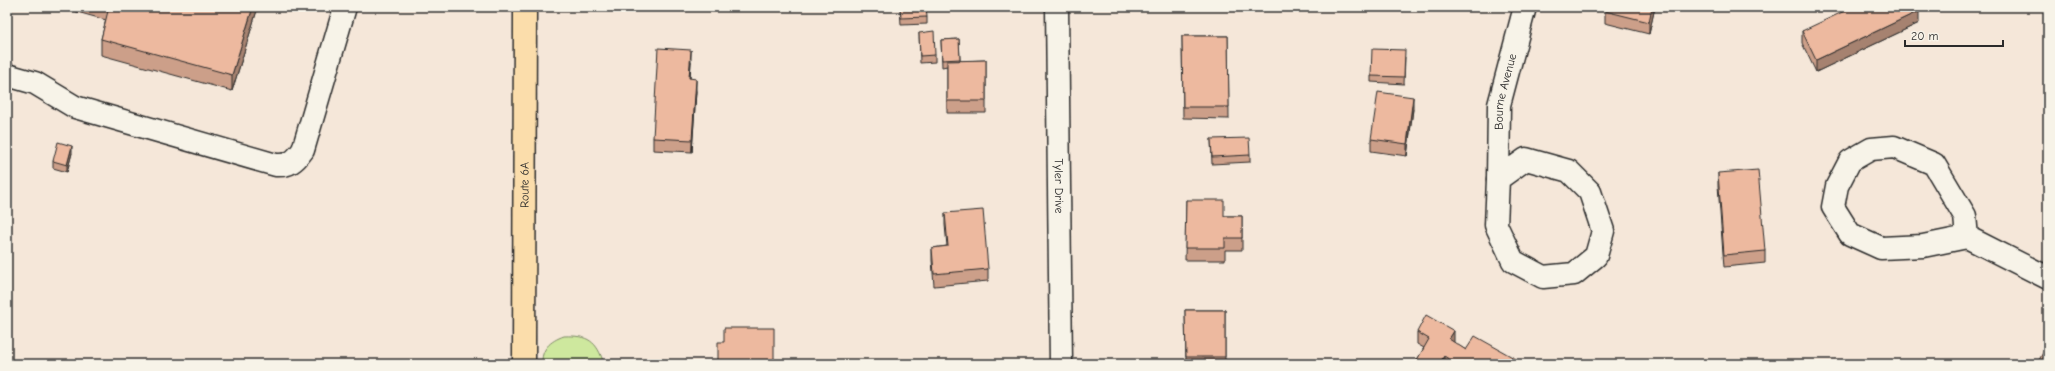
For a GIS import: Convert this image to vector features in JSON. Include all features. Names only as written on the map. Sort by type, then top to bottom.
[{"type":"main road","name":"Route 6A","points":[[524,364],[525,7]]},
{"type":"street","points":[[7,75],[35,83],[75,107],[276,165],[286,166],[297,159],[303,150],[345,7]]},
{"type":"street","name":"Tyler Drive","points":[[1057,7],[1061,364]]},
{"type":"street","name":"Bourne Avenue","points":[[1498,179],[1526,159],[1569,171],[1590,192],[1603,231],[1596,256],[1574,274],[1543,277],[1513,261],[1496,225],[1499,105],[1526,7]]},
{"type":"street","points":[[1967,237],[1965,216],[1934,164],[1894,147],[1871,149],[1850,161],[1837,186],[1833,207],[1850,234],[1881,248],[1923,246],[1967,237],[2048,278]]},
{"type":"green space","points":[[564,336],[585,338],[590,341],[595,345],[604,364],[542,364],[543,354],[547,346]]},
{"type":"building","points":[[109,7],[253,7],[232,75],[101,39]]},
{"type":"building","points":[[900,7],[926,7],[927,17],[901,18]]},
{"type":"building","points":[[1606,7],[1652,7],[1649,22],[1605,11]]},
{"type":"building","points":[[1853,7],[1917,7],[1919,11],[1816,60],[1802,31]]},
{"type":"building","points":[[934,31],[935,55],[920,56],[919,33]]},
{"type":"building","points":[[1182,36],[1228,36],[1229,107],[1183,107]]},
{"type":"building","points":[[959,39],[960,59],[942,60],[941,40]]},
{"type":"building","points":[[658,48],[691,50],[689,78],[696,79],[692,140],[653,138]]},
{"type":"building","points":[[1372,49],[1405,50],[1404,77],[1371,76]]},
{"type":"building","points":[[986,60],[986,101],[947,101],[947,61]]},
{"type":"building","points":[[1378,92],[1413,97],[1407,144],[1371,139]]},
{"type":"building","points":[[1249,138],[1250,155],[1212,157],[1211,139]]},
{"type":"building","points":[[58,142],[72,146],[67,165],[53,161]]},
{"type":"building","points":[[1758,170],[1765,251],[1724,255],[1718,173]]},
{"type":"building","points":[[1186,200],[1224,200],[1224,216],[1242,216],[1242,238],[1225,238],[1225,248],[1185,248]]},
{"type":"building","points":[[983,210],[988,269],[934,274],[932,248],[948,246],[945,213]]},
{"type":"building","points":[[1185,310],[1225,310],[1225,357],[1186,357]]},
{"type":"building","points":[[1426,315],[1454,331],[1449,339],[1466,350],[1475,336],[1516,359],[1513,364],[1457,364],[1444,356],[1439,364],[1424,364],[1417,360],[1429,339],[1417,332]]},
{"type":"building","points":[[724,328],[774,328],[774,364],[718,364],[718,342],[724,342]]},
{"type":"building","points":[[2047,345],[2048,364],[2037,364]]}]
